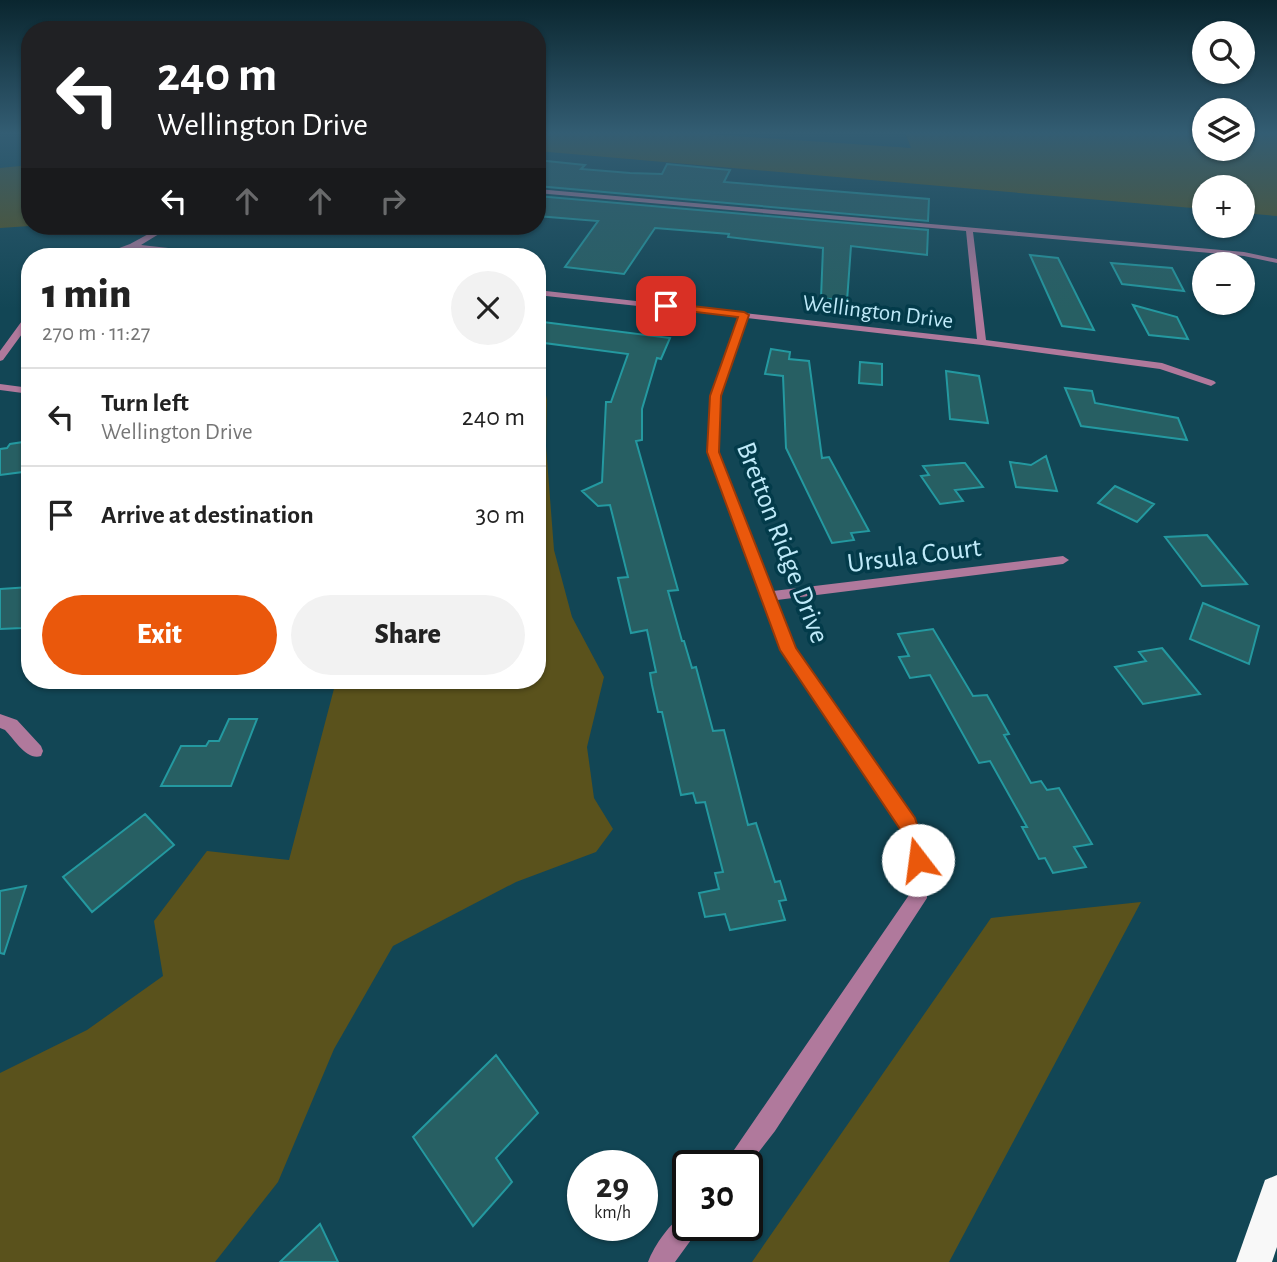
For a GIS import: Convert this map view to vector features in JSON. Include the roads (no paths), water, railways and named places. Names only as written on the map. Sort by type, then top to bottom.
[{"type":"highway","points":[[1254,1262],[1277,1192]]},
{"type":"street","points":[[547,192],[1244,254],[1277,261]]},
{"type":"street","points":[[969,228],[982,342]]},
{"type":"street","points":[[127,248],[152,235]]},
{"type":"street","points":[[133,246],[151,248]]},
{"type":"street","name":"Wellington Drive","points":[[546,293],[982,342],[1162,366],[1212,383]]},
{"type":"street","name":"Bretton Ridge Drive","points":[[744,315],[715,396],[713,452],[789,650],[908,825],[918,860],[918,898],[746,1150]]},
{"type":"street","points":[[0,358],[21,329]]},
{"type":"street","points":[[0,387],[21,390]]},
{"type":"street","name":"Ursula Court","points":[[770,596],[1063,560]]},
{"type":"street","points":[[0,721],[11,724],[35,751]]},
{"type":"street","points":[[660,1262],[676,1241]]}]
